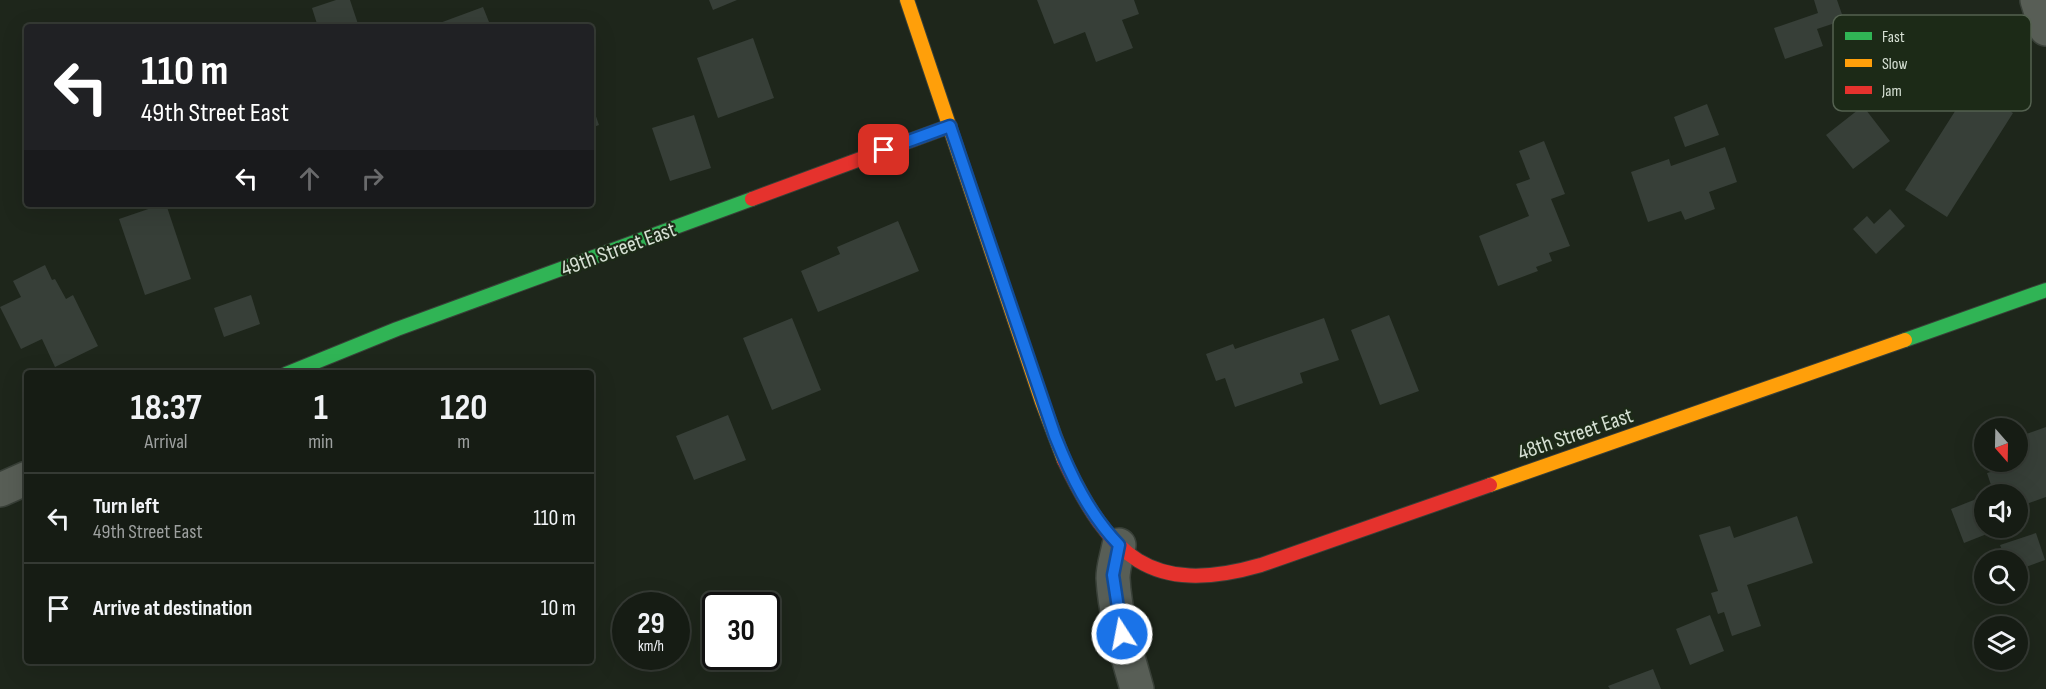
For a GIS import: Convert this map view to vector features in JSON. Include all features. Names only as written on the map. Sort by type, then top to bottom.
[{"type":"street","name":"48th Street East","points":[[907,0],[1067,467],[1106,532],[1119,545],[1151,567],[1169,575],[1192,578],[1231,573],[1326,543],[2046,291]]},
{"type":"street","points":[[2037,0],[2046,29]]},
{"type":"street","name":"49th Street East","points":[[296,370],[440,313],[950,126]]},
{"type":"street","points":[[0,490],[24,479]]},
{"type":"street","points":[[1119,545],[1113,575],[1116,602],[1137,689]]},
{"type":"building","points":[[336,0],[350,0],[358,24],[317,24],[312,8]]},
{"type":"building","points":[[709,0],[737,0],[713,10]]},
{"type":"building","points":[[1037,0],[1134,0],[1139,14],[1122,20],[1133,48],[1096,62],[1085,32],[1054,44]]},
{"type":"building","points":[[1814,0],[1837,0],[1842,15],[1833,15],[1833,24],[1817,29],[1823,46],[1785,59],[1774,28],[1818,13]]},
{"type":"building","points":[[483,7],[490,24],[437,24]]},
{"type":"building","points":[[753,38],[774,98],[718,118],[697,58]]},
{"type":"building","points":[[1707,104],[1719,135],[1685,147],[1674,117]]},
{"type":"building","points":[[594,111],[599,125],[594,127]]},
{"type":"building","points":[[1857,111],[1867,111],[1890,141],[1853,169],[1826,135]]},
{"type":"building","points":[[1955,111],[2010,111],[2013,113],[1947,217],[1905,190]]},
{"type":"building","points":[[694,115],[711,168],[670,181],[652,128]]},
{"type":"building","points":[[1544,141],[1565,194],[1551,199],[1570,246],[1549,253],[1552,261],[1536,267],[1538,271],[1498,286],[1479,236],[1529,216],[1516,184],[1530,179],[1519,151]]},
{"type":"building","points":[[1725,147],[1737,182],[1709,192],[1715,209],[1685,220],[1681,211],[1648,222],[1631,172],[1669,159],[1671,166]]},
{"type":"building","points":[[154,207],[167,207],[191,279],[145,295],[119,219]]},
{"type":"building","points":[[1890,209],[1905,226],[1876,254],[1853,229],[1867,216],[1874,224]]},
{"type":"building","points":[[898,221],[919,271],[818,312],[801,271],[840,254],[837,247]]},
{"type":"building","points":[[45,265],[52,280],[55,279],[66,299],[73,295],[98,346],[55,367],[42,339],[21,349],[0,307],[21,297],[13,281]]},
{"type":"building","points":[[251,295],[260,324],[224,337],[214,308]]},
{"type":"building","points":[[1389,315],[1419,391],[1380,405],[1351,330]]},
{"type":"building","points":[[792,318],[821,390],[772,410],[743,338]]},
{"type":"building","points":[[1324,318],[1339,360],[1300,373],[1303,383],[1235,407],[1225,378],[1216,381],[1206,354],[1233,344],[1235,349]]},
{"type":"building","points":[[728,415],[746,460],[694,480],[676,436]]},
{"type":"building","points":[[2046,427],[2046,497],[2028,503],[2028,484],[1991,484],[1987,473],[2028,472],[2028,433]]},
{"type":"building","points":[[1974,500],[1974,538],[1977,538],[1964,543],[1951,509]]},
{"type":"building","points":[[1797,516],[1813,563],[1747,585],[1761,626],[1732,636],[1724,612],[1718,614],[1711,593],[1718,591],[1699,535],[1730,526],[1734,538]]},
{"type":"building","points":[[2036,533],[2045,560],[2028,566],[2028,550],[2002,550],[2000,545],[2028,538],[2028,536]]},
{"type":"building","points":[[1710,615],[1724,651],[1690,665],[1676,629]]},
{"type":"building","points":[[1653,669],[1661,689],[1610,689],[1608,686]]},
{"type":"traffic: fast","points":[[296,370],[397,329],[752,199]]},
{"type":"traffic: fast","points":[[1905,340],[2046,290]]},
{"type":"traffic: slow","points":[[907,0],[1042,402],[1064,460]]},
{"type":"traffic: slow","points":[[1490,485],[1905,340]]},
{"type":"traffic: jam","points":[[752,199],[950,126]]},
{"type":"traffic: jam","points":[[1064,460],[1081,493],[1117,544],[1138,560],[1162,571],[1190,576],[1223,574],[1261,565],[1490,485]]},
{"type":"route","points":[[884,150],[950,126],[1042,402],[1067,467],[1094,515],[1119,545],[1113,575],[1122,634]]}]
